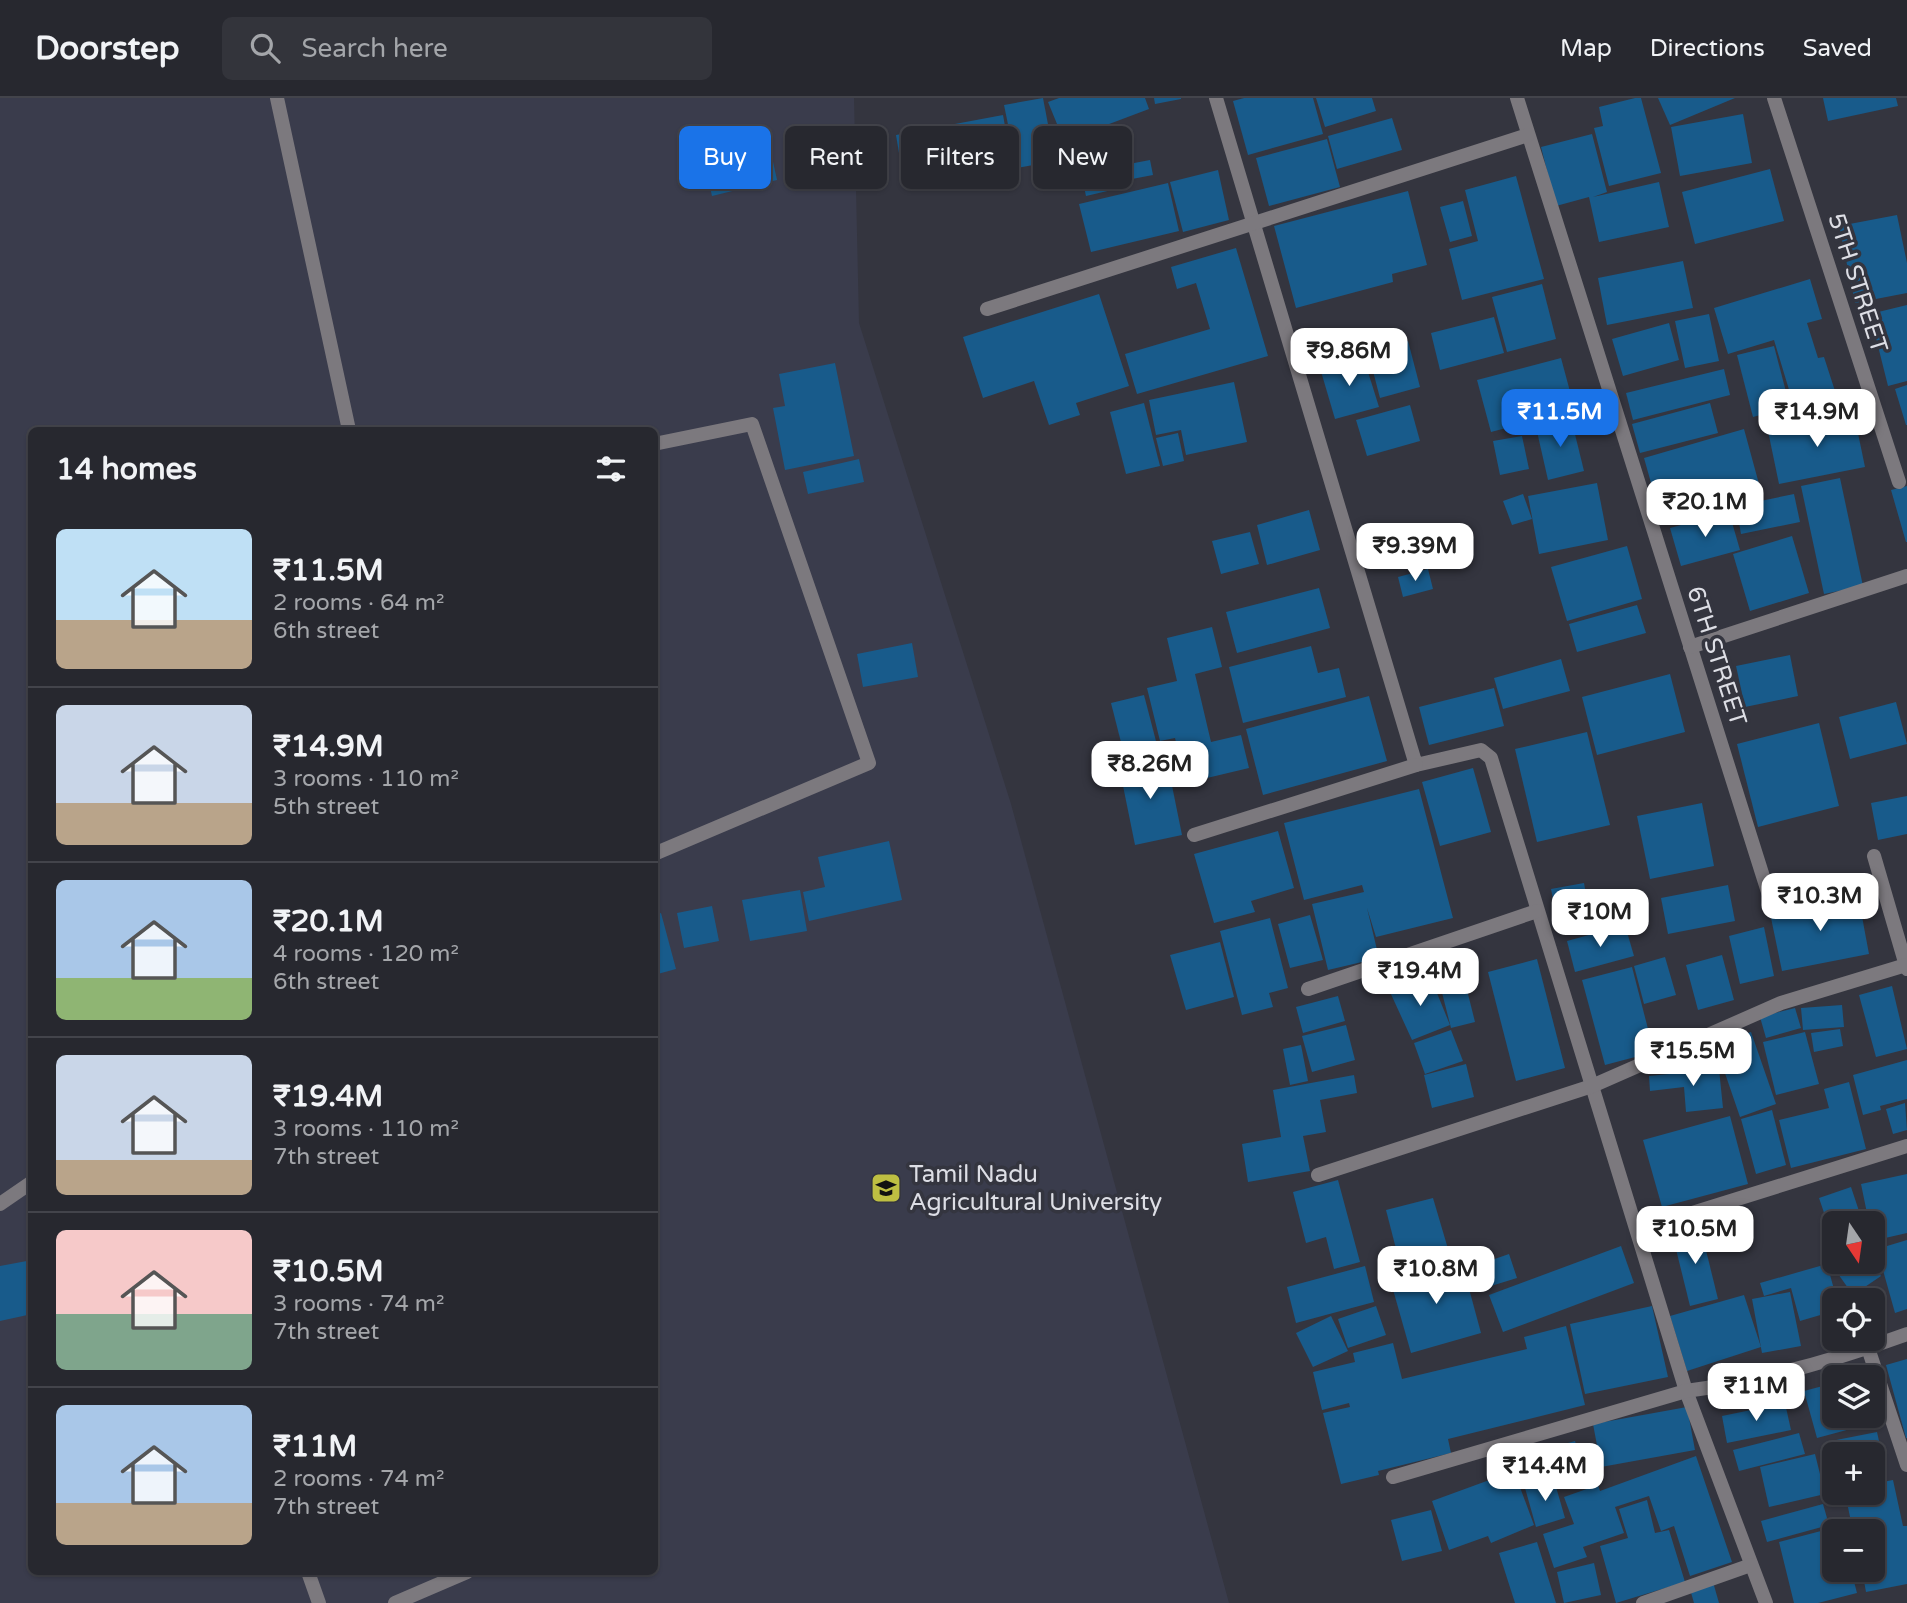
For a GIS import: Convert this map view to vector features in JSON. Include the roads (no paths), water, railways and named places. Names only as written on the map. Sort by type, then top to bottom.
[{"type":"street","points":[[277,98],[348,427]]},
{"type":"street","points":[[1216,98],[1416,765]]},
{"type":"street","name":"6TH STREET","points":[[1517,98],[1773,908]]},
{"type":"street","name":"5TH STREET","points":[[1774,98],[1899,482]]},
{"type":"street","points":[[987,309],[1528,135]]},
{"type":"street","points":[[658,443],[752,424],[869,763],[658,852]]},
{"type":"street","points":[[1690,647],[1907,576]]},
{"type":"street","points":[[1194,835],[1416,765],[1481,750],[1491,758],[1686,1391],[1766,1603]]},
{"type":"street","points":[[1318,1175],[1592,1086],[1781,1003],[1906,967],[1874,856]]},
{"type":"street","points":[[1308,989],[1537,911]]},
{"type":"street","points":[[1638,1230],[1907,1146]]},
{"type":"street","points":[[0,1204],[28,1185]]},
{"type":"street","points":[[1885,1342],[1907,1334]]},
{"type":"street","points":[[1393,1477],[1686,1391],[1723,1386],[1857,1351]]},
{"type":"street","points":[[1869,1351],[1907,1465]]},
{"type":"street","points":[[1643,1603],[1751,1565]]},
{"type":"street","points":[[309,1575],[319,1603]]},
{"type":"street","points":[[395,1603],[460,1575]]},
{"type":"place","name":"Tamil Nadu Agricultural University","points":[[886,1188]]}]
